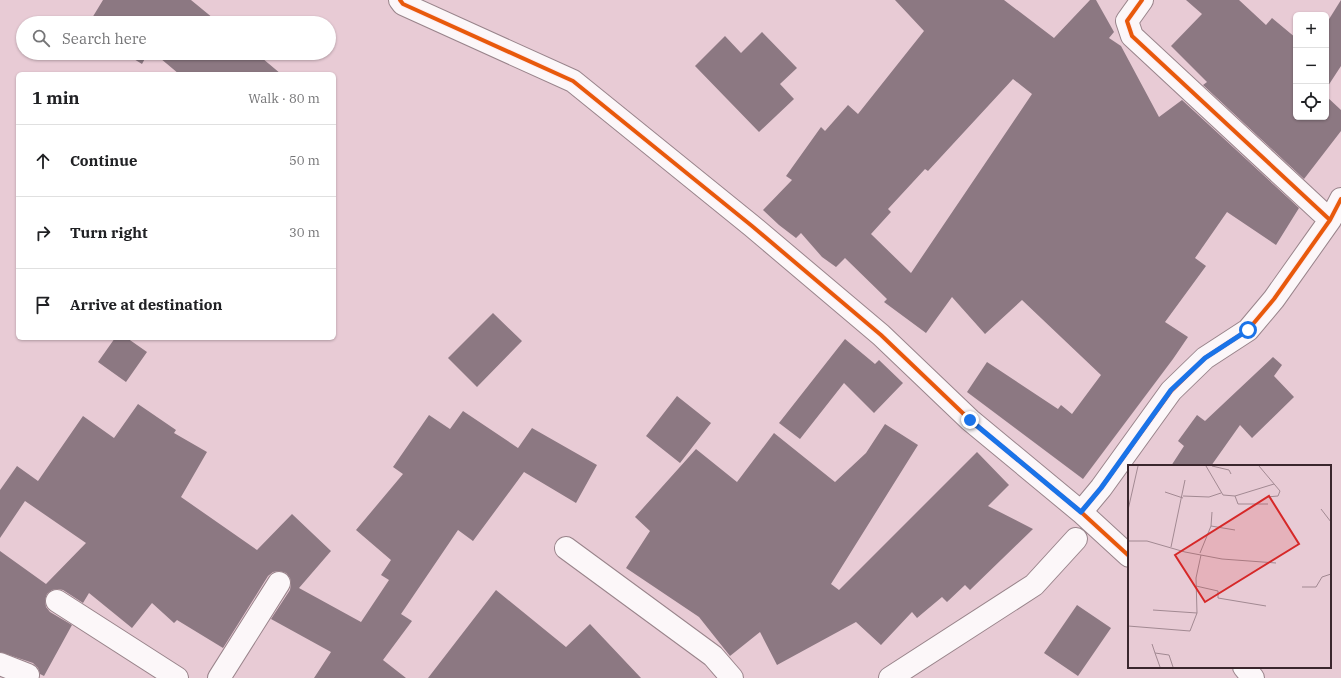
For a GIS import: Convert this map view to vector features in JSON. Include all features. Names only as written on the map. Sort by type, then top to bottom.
[{"type":"street","points":[[400,0],[403,4],[573,81],[758,231],[881,336],[970,420],[1081,512],[1128,555]]},
{"type":"street","points":[[1142,0],[1127,21],[1132,36],[1330,220]]},
{"type":"street","points":[[1081,512],[1101,488],[1171,390],[1205,358],[1248,330],[1274,299],[1330,220],[1341,199]]},
{"type":"street","points":[[890,678],[1034,585],[1076,539]]},
{"type":"street","points":[[566,548],[713,656],[732,678]]},
{"type":"street","points":[[219,678],[278,583]]},
{"type":"street","points":[[57,601],[178,678]]},
{"type":"street","points":[[0,664],[28,675]]},
{"type":"street","points":[[1245,668],[1253,678]]},
{"type":"building","points":[[103,0],[191,0],[210,16],[93,16]]},
{"type":"building","points":[[895,0],[1004,0],[1054,38],[1090,0],[1096,0],[1114,32],[1109,38],[1121,46],[1159,117],[1182,100],[1299,208],[1276,245],[1227,212],[1195,258],[1206,266],[1165,322],[1188,337],[1083,479],[967,392],[987,362],[1058,409],[1061,405],[1072,414],[1101,375],[1022,300],[985,334],[952,297],[926,333],[884,302],[887,299],[845,258],[836,267],[822,257],[801,233],[796,238],[763,210],[792,180],[786,176],[821,127],[825,131],[848,105],[858,114],[924,31]],"holes":[[[1013,79],[1032,94],[911,273],[871,234],[891,212],[888,209],[925,169],[928,171]]]},
{"type":"building","points":[[1186,0],[1239,0],[1266,25],[1272,18],[1293,36],[1293,120],[1329,120],[1329,99],[1341,110],[1341,131],[1304,179],[1203,85],[1207,82],[1171,46],[1202,14]]},
{"type":"building","points":[[1341,0],[1341,66],[1329,84],[1329,48],[1329,19]]},
{"type":"building","points":[[762,32],[797,68],[780,84],[794,99],[759,132],[695,66],[725,36],[741,53]]},
{"type":"building","points":[[135,60],[144,60],[142,64]]},
{"type":"building","points":[[162,60],[264,60],[279,72],[177,72]]},
{"type":"building","points":[[493,313],[522,341],[477,387],[448,358]]},
{"type":"building","points":[[845,339],[875,364],[879,360],[903,383],[874,413],[844,383],[800,439],[779,423]]},
{"type":"building","points":[[114,340],[130,340],[147,352],[126,382],[98,362]]},
{"type":"building","points":[[1273,357],[1282,365],[1274,376],[1294,397],[1252,438],[1240,425],[1212,465],[1172,465],[1184,446],[1178,441],[1197,415],[1205,421]]},
{"type":"building","points":[[677,396],[711,423],[680,463],[646,436]]},
{"type":"building","points":[[138,404],[176,430],[174,433],[207,452],[181,497],[257,550],[292,514],[331,551],[299,588],[361,622],[389,580],[381,575],[391,560],[356,530],[403,474],[393,467],[429,415],[450,429],[463,411],[518,448],[532,428],[597,465],[576,503],[524,472],[473,541],[458,530],[401,614],[412,621],[383,660],[406,678],[314,678],[331,652],[271,619],[290,590],[291,584],[290,578],[286,573],[279,571],[273,572],[268,576],[223,648],[177,620],[174,623],[152,603],[132,628],[89,593],[83,603],[63,590],[52,590],[47,594],[45,600],[46,607],[50,612],[72,625],[44,676],[40,674],[38,668],[33,663],[0,652],[0,551],[46,584],[86,543],[25,501],[0,538],[0,490],[17,466],[38,481],[83,416],[114,438]]},
{"type":"building","points":[[885,424],[918,445],[831,584],[839,590],[977,452],[1009,485],[988,506],[1033,529],[970,590],[965,585],[947,602],[942,597],[917,618],[912,612],[881,645],[856,622],[777,665],[760,632],[730,656],[699,617],[626,568],[650,531],[635,517],[696,449],[737,482],[774,433],[835,482],[866,453]]},
{"type":"building","points":[[496,590],[566,647],[590,624],[641,678],[428,678]]},
{"type":"building","points":[[1077,605],[1111,628],[1078,676],[1044,653]]},
{"type":"cycle path","points":[[400,0],[403,4],[573,81],[752,226],[881,335],[970,420],[1081,512],[1128,555]]},
{"type":"cycle path","points":[[1142,0],[1127,21],[1132,36],[1330,220]]},
{"type":"cycle path","points":[[1081,512],[1101,488],[1171,391],[1205,358],[1248,330],[1274,299],[1330,220],[1341,199]]},
{"type":"route","points":[[970,420],[1081,512],[1101,488],[1171,390],[1205,358],[1248,330]]}]
